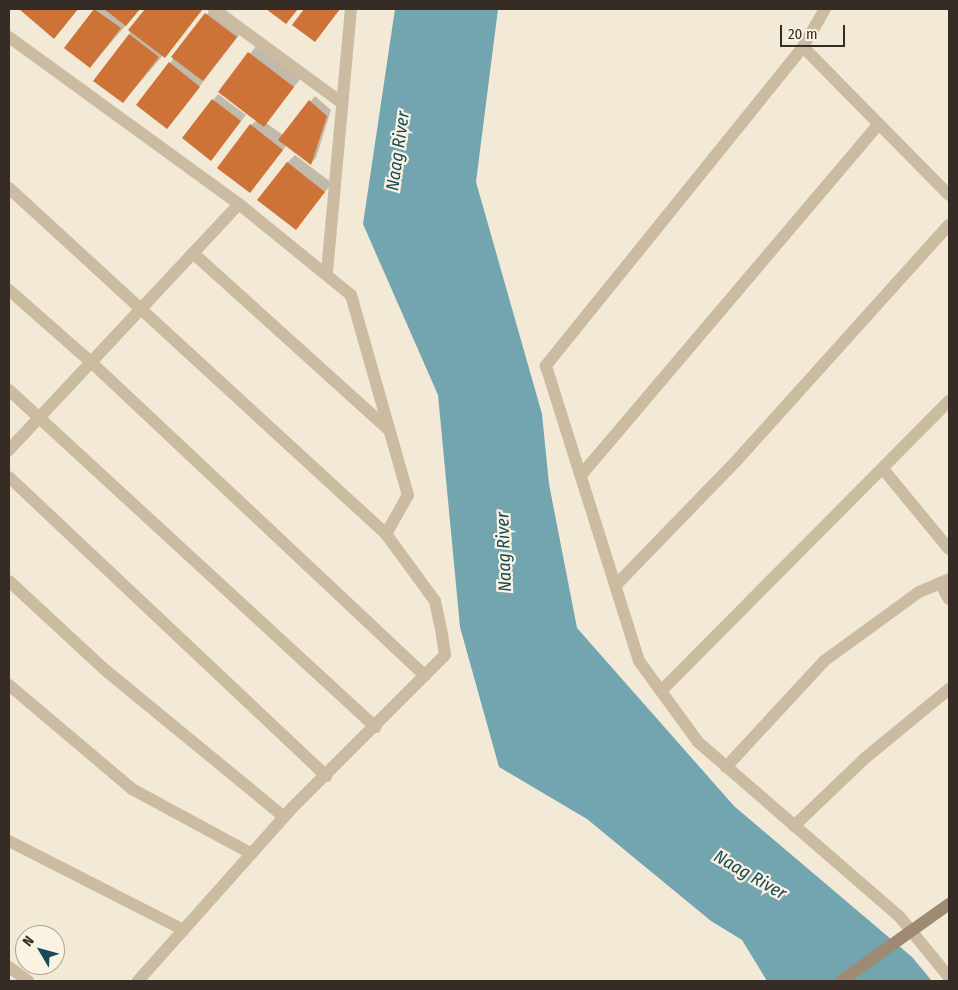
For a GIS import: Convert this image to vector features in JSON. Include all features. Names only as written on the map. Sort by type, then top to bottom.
[{"type":"street","points":[[214,9],[342,103]]},
{"type":"street","points":[[327,272],[351,9]]},
{"type":"street","points":[[825,9],[804,47],[546,366],[582,474],[639,661],[698,742],[913,930],[949,977]]},
{"type":"street","points":[[9,37],[239,204],[327,272],[351,295],[408,495],[386,534]]},
{"type":"street","points":[[804,47],[949,195]]},
{"type":"street","points":[[582,474],[879,124]]},
{"type":"street","points":[[9,188],[143,307],[386,534],[435,601],[445,655],[284,817],[138,981]]},
{"type":"street","points":[[9,450],[239,204]]},
{"type":"street","points":[[616,584],[738,459],[949,225]]},
{"type":"street","points":[[193,253],[389,430]]},
{"type":"street","points":[[9,290],[92,362],[425,676]]},
{"type":"street","points":[[9,390],[375,727]]},
{"type":"street","points":[[661,691],[949,401]]},
{"type":"street","points":[[883,469],[949,549]]},
{"type":"street","points":[[9,477],[326,776]]},
{"type":"street","points":[[9,580],[104,669],[284,817]]},
{"type":"street","points":[[726,767],[824,661],[920,592],[945,581],[949,599]]},
{"type":"street","points":[[9,685],[132,789],[215,838],[252,854]]},
{"type":"street","points":[[794,826],[864,759],[949,689]]},
{"type":"street","points":[[9,841],[184,930]]},
{"type":"street","points":[[841,981],[949,904]]},
{"type":"street","points":[[9,967],[28,981]]},
{"type":"water","name":"Naag River","points":[[395,9],[498,9],[476,182],[542,414],[549,484],[577,628],[734,806],[912,957],[932,981],[767,981],[742,940],[711,921],[587,819],[499,767],[460,627],[438,395],[363,224]]},
{"type":"building","points":[[19,9],[78,9],[54,39]]},
{"type":"building","points":[[94,9],[121,28],[90,68],[64,48]]},
{"type":"building","points":[[104,9],[140,9],[126,26]]},
{"type":"building","points":[[145,9],[202,10],[165,58],[128,30]]},
{"type":"building","points":[[266,9],[298,9],[286,24]]},
{"type":"building","points":[[304,9],[340,9],[315,42],[292,25]]},
{"type":"building","points":[[205,13],[237,37],[203,81],[171,57]]},
{"type":"building","points":[[129,34],[159,57],[123,103],[93,81]]},
{"type":"building","points":[[248,52],[294,87],[264,127],[218,92]]},
{"type":"building","points":[[169,62],[200,87],[167,129],[136,105]]},
{"type":"building","points":[[212,99],[241,121],[211,161],[182,138]]},
{"type":"building","points":[[309,100],[327,116],[311,165],[278,140]]},
{"type":"building","points":[[250,124],[283,150],[250,193],[217,168]]},
{"type":"building","points":[[287,162],[325,192],[296,230],[257,200]]}]
